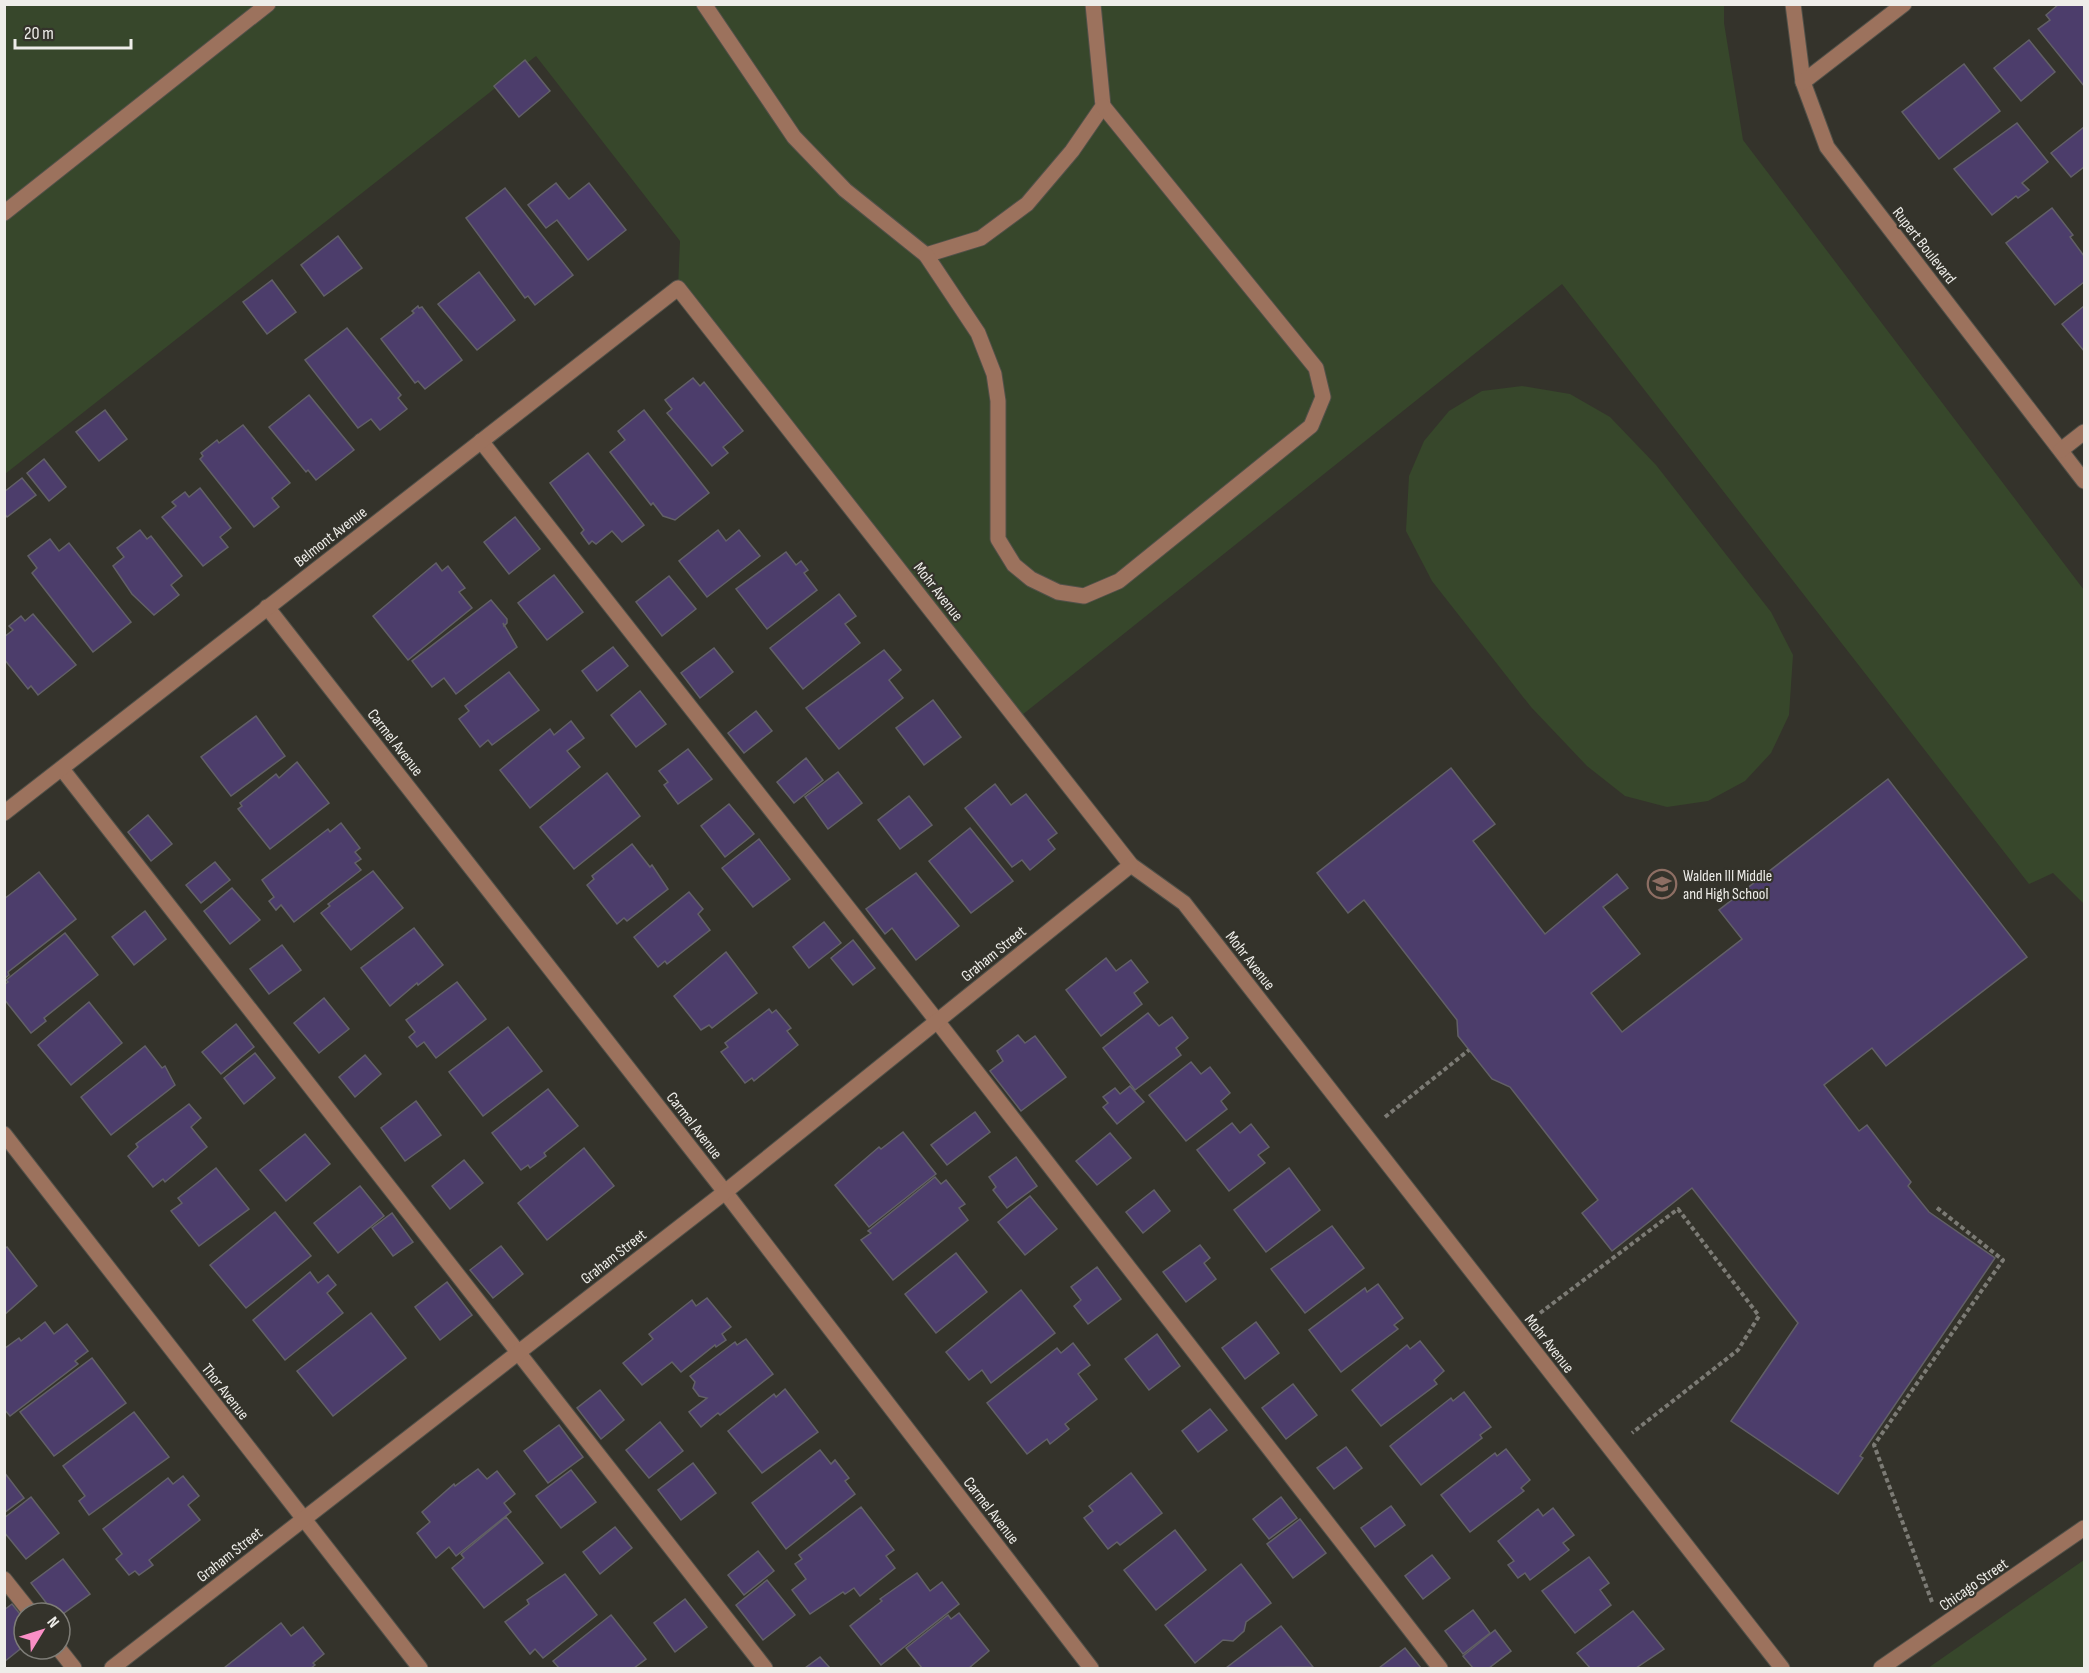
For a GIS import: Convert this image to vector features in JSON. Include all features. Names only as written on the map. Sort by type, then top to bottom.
[{"type":"street","points":[[4,213],[268,4]]},
{"type":"street","points":[[704,4],[794,136],[845,190],[926,255],[978,333],[994,374],[998,401],[998,539],[1014,565],[1031,579],[1058,592],[1084,596],[1119,580],[1311,426],[1323,397],[1316,368],[1103,105],[1093,4]]},
{"type":"street","name":"Rupert Boulevard","points":[[1793,4],[1803,82],[1827,147],[2085,481]]},
{"type":"street","points":[[1803,82],[1904,4]]},
{"type":"street","points":[[926,255],[981,238],[1027,204],[1072,152],[1103,105]]},
{"type":"street","name":"Belmont Avenue","points":[[4,813],[678,288]]},
{"type":"street","name":"Mohr Avenue","points":[[678,288],[1131,865],[1184,903],[1782,1668]]},
{"type":"street","points":[[2061,450],[2085,432]]},
{"type":"street","points":[[481,441],[937,1021],[1440,1668]]},
{"type":"street","name":"Carmel Avenue","points":[[267,607],[725,1192],[1091,1668]]},
{"type":"street","points":[[62,768],[765,1668]]},
{"type":"street","name":"Graham Street","points":[[112,1668],[725,1192],[1131,865]]},
{"type":"street","name":"Thor Avenue","points":[[4,1134],[420,1668]]},
{"type":"street","name":"Chicago Street","points":[[1881,1668],[2085,1528]]},
{"type":"street","points":[[4,1579],[21,1601]]},
{"type":"path","points":[[1364,1134],[1469,1050]]},
{"type":"path","points":[[1936,1207],[2003,1260],[1874,1445],[1941,1628]]},
{"type":"path","points":[[1518,1330],[1678,1209],[1759,1316],[1738,1350],[1611,1449]]},
{"type":"green space","points":[[5,5],[1724,5],[1724,23],[1743,140],[2084,590],[2084,904],[2053,873],[2029,884],[1562,284],[1017,719],[678,288],[680,241],[536,56],[5,474]]},
{"type":"green space","points":[[1522,386],[1570,394],[1610,417],[1656,465],[1771,612],[1793,655],[1789,715],[1771,753],[1745,781],[1708,801],[1667,807],[1625,796],[1587,766],[1531,707],[1432,581],[1406,531],[1409,476],[1424,441],[1449,411],[1482,391]]},
{"type":"green space","points":[[2084,1560],[2084,1668],[1928,1668]]},
{"type":"building","points":[[2059,4],[2084,4],[2084,86],[2038,29],[2050,20],[2046,15]]},
{"type":"building","points":[[2029,40],[2055,72],[2021,101],[1994,68]]},
{"type":"building","points":[[525,60],[550,91],[519,117],[494,86]]},
{"type":"building","points":[[1964,64],[2000,111],[1939,159],[1902,112]]},
{"type":"building","points":[[2017,123],[2048,162],[2022,183],[2029,190],[2018,198],[2016,196],[1992,215],[1954,169]]},
{"type":"building","points":[[2084,127],[2084,167],[2071,177],[2051,153]]},
{"type":"building","points":[[556,183],[569,199],[589,183],[626,230],[588,260],[557,220],[546,228],[528,205]]},
{"type":"building","points":[[505,188],[573,275],[535,305],[528,296],[525,298],[466,218]]},
{"type":"building","points":[[2052,208],[2073,235],[2070,237],[2084,256],[2084,282],[2055,305],[2006,243]]},
{"type":"building","points":[[338,236],[362,268],[324,296],[301,265]]},
{"type":"building","points":[[479,272],[515,320],[477,350],[438,304]]},
{"type":"building","points":[[272,280],[296,312],[267,334],[243,302]]},
{"type":"building","points":[[418,306],[422,307],[462,360],[425,389],[418,381],[415,383],[381,339],[414,313],[412,311]]},
{"type":"building","points":[[2084,306],[2084,351],[2062,324]]},
{"type":"building","points":[[347,328],[401,395],[398,398],[407,409],[380,430],[371,419],[358,428],[305,360]]},
{"type":"building","points":[[693,378],[700,386],[704,382],[743,431],[723,447],[728,453],[712,466],[667,413],[672,409],[665,400]]},
{"type":"building","points":[[309,395],[354,450],[316,480],[308,470],[306,472],[269,427]]},
{"type":"building","points":[[105,410],[127,439],[99,461],[76,432]]},
{"type":"building","points":[[644,410],[709,493],[675,520],[663,516],[653,503],[651,505],[610,452],[625,440],[618,431]]},
{"type":"building","points":[[243,425],[290,483],[272,498],[279,507],[254,527],[200,459],[203,456],[201,453],[217,440],[219,443]]},
{"type":"building","points":[[588,453],[644,525],[622,542],[612,531],[596,544],[592,541],[589,544],[581,533],[584,530],[550,483]]},
{"type":"building","points":[[44,459],[66,487],[49,501],[27,473]]},
{"type":"building","points":[[22,478],[36,495],[7,517],[4,513],[4,492]]},
{"type":"building","points":[[200,488],[231,528],[220,537],[228,547],[203,566],[162,517],[176,506],[172,502],[185,492],[189,497]]},
{"type":"building","points":[[515,517],[540,549],[509,574],[484,542]]},
{"type":"building","points":[[140,530],[147,539],[151,536],[182,576],[171,585],[179,595],[154,615],[132,594],[113,566],[124,557],[117,548]]},
{"type":"building","points":[[718,530],[726,541],[739,530],[760,556],[707,597],[679,561]]},
{"type":"building","points":[[50,539],[59,551],[69,543],[131,622],[93,652],[32,573],[37,568],[28,556]]},
{"type":"building","points":[[786,552],[796,565],[801,561],[808,570],[804,573],[817,590],[767,629],[736,589]]},
{"type":"building","points":[[436,563],[442,571],[448,566],[465,588],[459,592],[472,608],[408,660],[373,616]]},
{"type":"building","points":[[554,575],[583,612],[547,640],[518,603]]},
{"type":"building","points":[[669,576],[696,609],[662,636],[636,602]]},
{"type":"building","points":[[839,594],[856,616],[845,624],[860,643],[803,689],[770,648]]},
{"type":"building","points":[[491,600],[507,619],[504,626],[517,647],[456,694],[444,678],[432,687],[412,661]]},
{"type":"building","points":[[33,614],[76,665],[38,695],[31,686],[28,689],[4,659],[4,637],[13,630],[9,626],[21,616],[25,621]]},
{"type":"building","points":[[613,647],[628,666],[597,691],[582,671]]},
{"type":"building","points":[[714,648],[733,672],[700,698],[681,673]]},
{"type":"building","points":[[884,650],[901,670],[889,680],[903,698],[839,749],[806,708]]},
{"type":"building","points":[[509,672],[539,710],[492,745],[488,740],[480,747],[459,719],[469,711],[465,706]]},
{"type":"building","points":[[640,691],[666,724],[636,747],[611,715]]},
{"type":"building","points":[[933,700],[961,737],[924,765],[896,728]]},
{"type":"building","points":[[756,711],[772,731],[744,753],[728,733]]},
{"type":"building","points":[[256,716],[285,756],[231,796],[201,757]]},
{"type":"building","points":[[571,721],[584,738],[567,751],[580,767],[530,808],[500,770],[550,729],[554,735]]},
{"type":"building","points":[[688,749],[712,779],[678,804],[664,785],[668,782],[659,771]]},
{"type":"building","points":[[806,758],[823,780],[794,803],[777,782]]},
{"type":"building","points":[[297,762],[329,803],[270,849],[238,809],[242,806],[240,803],[276,774],[279,778]]},
{"type":"building","points":[[1451,768],[1495,824],[1473,841],[1545,934],[1617,874],[1628,888],[1603,907],[1640,954],[1591,993],[1622,1032],[1742,939],[1719,910],[1888,779],[2027,957],[1886,1066],[1872,1048],[1824,1085],[1859,1131],[1867,1125],[1911,1182],[1908,1186],[1929,1212],[1995,1258],[1860,1456],[1863,1458],[1838,1494],[1731,1421],[1798,1323],[1692,1188],[1612,1251],[1582,1213],[1598,1200],[1510,1087],[1492,1079],[1458,1036],[1457,1020],[1364,900],[1348,913],[1317,873]]},
{"type":"building","points":[[838,772],[862,803],[828,829],[805,797]]},
{"type":"building","points":[[607,773],[640,816],[574,869],[540,827]]},
{"type":"building","points":[[995,784],[1011,805],[1026,794],[1057,833],[1048,840],[1055,849],[1030,870],[1022,860],[1012,867],[965,808]]},
{"type":"building","points":[[909,796],[932,825],[900,849],[878,820]]},
{"type":"building","points":[[729,804],[754,834],[725,857],[701,826]]},
{"type":"building","points":[[148,815],[172,844],[151,861],[128,832]]},
{"type":"building","points":[[341,823],[360,848],[355,852],[361,859],[355,863],[361,870],[294,922],[281,905],[276,910],[269,901],[274,897],[262,880],[328,829],[330,832]]},
{"type":"building","points":[[970,828],[1013,881],[971,913],[929,861]]},
{"type":"building","points":[[759,839],[790,879],[753,907],[722,868]]},
{"type":"building","points":[[632,844],[650,867],[652,865],[668,889],[627,921],[624,918],[617,924],[587,885],[594,879],[592,876]]},
{"type":"building","points":[[215,862],[230,880],[201,903],[186,885]]},
{"type":"building","points":[[373,871],[403,908],[351,950],[321,913],[330,906],[328,904]]},
{"type":"building","points":[[39,872],[76,919],[8,972],[9,975],[4,979],[4,899]]},
{"type":"building","points":[[916,873],[959,926],[916,960],[892,928],[885,934],[866,909]]},
{"type":"building","points":[[232,888],[260,920],[230,944],[204,911]]},
{"type":"building","points":[[689,892],[703,909],[698,914],[710,930],[667,964],[665,961],[658,967],[634,937]]},
{"type":"building","points":[[145,911],[166,939],[134,965],[112,937]]},
{"type":"building","points":[[824,922],[841,943],[809,968],[793,947]]},
{"type":"building","points":[[414,928],[443,965],[390,1006],[361,968]]},
{"type":"building","points":[[65,933],[98,975],[44,1018],[46,1021],[31,1033],[4,999],[4,985],[8,982],[6,980]]},
{"type":"building","points":[[853,940],[875,968],[853,985],[831,958]]},
{"type":"building","points":[[282,945],[301,970],[269,994],[250,969]]},
{"type":"building","points":[[726,952],[757,993],[712,1028],[709,1025],[701,1030],[674,996]]},
{"type":"building","points":[[1106,958],[1116,971],[1131,960],[1148,982],[1134,993],[1142,1004],[1101,1036],[1066,990]]},
{"type":"building","points":[[457,982],[486,1019],[436,1058],[424,1042],[417,1047],[409,1037],[415,1032],[406,1020]]},
{"type":"building","points":[[324,998],[349,1029],[319,1053],[294,1023]]},
{"type":"building","points":[[89,1002],[122,1043],[71,1085],[38,1045]]},
{"type":"building","points":[[769,1009],[772,1013],[776,1010],[791,1028],[787,1031],[798,1045],[754,1081],[752,1078],[745,1083],[721,1052],[728,1047],[725,1043]]},
{"type":"building","points":[[1148,1013],[1159,1026],[1172,1017],[1188,1038],[1176,1048],[1181,1055],[1135,1090],[1103,1048]]},
{"type":"building","points":[[236,1024],[254,1047],[221,1074],[202,1052]]},
{"type":"building","points":[[508,1027],[542,1071],[483,1116],[449,1072]]},
{"type":"building","points":[[1018,1035],[1025,1043],[1035,1036],[1066,1077],[1021,1111],[990,1071],[1003,1061],[997,1051]]},
{"type":"building","points":[[145,1046],[162,1068],[165,1066],[175,1085],[111,1135],[81,1097]]},
{"type":"building","points":[[255,1053],[275,1078],[244,1104],[224,1078]]},
{"type":"building","points":[[365,1055],[381,1074],[355,1097],[339,1077]]},
{"type":"building","points":[[1191,1062],[1201,1074],[1210,1067],[1230,1093],[1221,1101],[1227,1109],[1186,1141],[1149,1095]]},
{"type":"building","points":[[1130,1086],[1144,1102],[1117,1124],[1103,1107],[1108,1103],[1103,1097],[1115,1088],[1120,1094]]},
{"type":"building","points":[[548,1089],[578,1126],[544,1153],[546,1156],[530,1168],[528,1165],[521,1170],[492,1133]]},
{"type":"building","points":[[416,1101],[441,1135],[405,1161],[381,1128]]},
{"type":"building","points":[[189,1104],[201,1118],[191,1127],[207,1147],[165,1182],[163,1179],[153,1187],[128,1156],[138,1147],[136,1144]]},
{"type":"building","points":[[975,1112],[990,1132],[947,1165],[931,1145]]},
{"type":"building","points":[[1232,1123],[1240,1133],[1251,1124],[1269,1147],[1258,1155],[1265,1163],[1229,1191],[1197,1150]]},
{"type":"building","points":[[903,1132],[936,1174],[869,1227],[835,1185],[879,1147],[881,1149]]},
{"type":"building","points":[[1110,1133],[1131,1158],[1097,1185],[1076,1161]]},
{"type":"building","points":[[305,1134],[330,1164],[286,1201],[260,1170]]},
{"type":"building","points":[[584,1148],[614,1186],[547,1240],[518,1203]]},
{"type":"building","points":[[1016,1157],[1037,1186],[1007,1208],[993,1190],[996,1187],[989,1177]]},
{"type":"building","points":[[464,1160],[483,1183],[450,1209],[432,1186]]},
{"type":"building","points":[[216,1168],[249,1209],[199,1246],[171,1211],[182,1203],[178,1198]]},
{"type":"building","points":[[1289,1168],[1320,1210],[1266,1252],[1234,1210]]},
{"type":"building","points":[[935,1177],[941,1184],[946,1180],[965,1204],[959,1208],[968,1220],[893,1280],[861,1240],[871,1233],[868,1231]]},
{"type":"building","points":[[360,1186],[384,1216],[338,1253],[314,1223]]},
{"type":"building","points":[[1154,1190],[1170,1211],[1143,1233],[1126,1212]]},
{"type":"building","points":[[1030,1196],[1057,1229],[1025,1255],[998,1222]]},
{"type":"building","points":[[275,1212],[311,1256],[246,1308],[210,1265]]},
{"type":"building","points":[[392,1213],[413,1242],[393,1256],[372,1228]]},
{"type":"building","points":[[1332,1226],[1364,1268],[1305,1313],[1271,1269]]},
{"type":"building","points":[[1200,1245],[1210,1258],[1204,1263],[1216,1279],[1186,1302],[1163,1272]]},
{"type":"building","points":[[501,1246],[523,1274],[493,1298],[470,1270]]},
{"type":"building","points":[[7,1247],[37,1286],[4,1315],[4,1249]]},
{"type":"building","points":[[956,1253],[987,1292],[936,1333],[905,1294]]},
{"type":"building","points":[[1097,1267],[1121,1299],[1088,1324],[1074,1306],[1081,1300],[1071,1287]]},
{"type":"building","points":[[310,1272],[318,1283],[328,1275],[336,1285],[327,1293],[343,1313],[285,1360],[253,1320]]},
{"type":"building","points":[[447,1282],[472,1315],[440,1340],[415,1307]]},
{"type":"building","points":[[1378,1284],[1403,1318],[1394,1325],[1398,1329],[1341,1372],[1309,1330],[1365,1288],[1367,1292]]},
{"type":"building","points":[[1021,1290],[1055,1333],[991,1383],[982,1370],[969,1380],[946,1352]]},
{"type":"building","points":[[707,1298],[731,1327],[722,1334],[726,1340],[716,1347],[715,1345],[681,1372],[672,1362],[642,1385],[623,1363],[653,1339],[649,1334],[692,1300],[696,1306]]},
{"type":"building","points":[[371,1313],[406,1358],[333,1416],[297,1371]]},
{"type":"building","points":[[45,1322],[54,1334],[67,1324],[88,1351],[75,1361],[78,1364],[10,1416],[4,1409],[4,1349],[19,1338],[21,1341]]},
{"type":"building","points":[[1256,1322],[1279,1353],[1245,1379],[1222,1348]]},
{"type":"building","points":[[1157,1334],[1180,1366],[1149,1390],[1125,1359]]},
{"type":"building","points":[[746,1339],[773,1374],[701,1427],[689,1412],[707,1398],[699,1396],[693,1388],[695,1382],[690,1376],[735,1342],[737,1345]]},
{"type":"building","points":[[1420,1341],[1444,1371],[1434,1380],[1437,1384],[1381,1426],[1352,1390],[1407,1345],[1410,1349]]},
{"type":"building","points":[[1073,1343],[1090,1365],[1078,1374],[1097,1399],[1065,1424],[1069,1429],[1050,1444],[1047,1439],[1027,1454],[987,1403],[1057,1348],[1061,1353]]},
{"type":"building","points":[[92,1358],[126,1403],[54,1456],[20,1412]]},
{"type":"building","points":[[1293,1384],[1317,1415],[1286,1439],[1262,1408]]},
{"type":"building","points":[[785,1389],[818,1432],[762,1473],[728,1431],[774,1394],[776,1397]]},
{"type":"building","points":[[600,1390],[624,1420],[601,1439],[577,1408]]},
{"type":"building","points":[[1464,1392],[1491,1427],[1480,1435],[1482,1438],[1421,1485],[1390,1446],[1451,1398],[1453,1401]]},
{"type":"building","points":[[1210,1409],[1227,1430],[1198,1452],[1182,1431]]},
{"type":"building","points":[[134,1412],[169,1457],[89,1515],[79,1501],[85,1496],[63,1466]]},
{"type":"building","points":[[660,1422],[683,1451],[649,1478],[626,1450]]},
{"type":"building","points":[[559,1425],[583,1457],[548,1483],[524,1451]]},
{"type":"building","points":[[1346,1447],[1362,1468],[1334,1489],[1317,1468]]},
{"type":"building","points":[[1506,1449],[1530,1480],[1521,1488],[1524,1491],[1470,1532],[1441,1495],[1495,1453],[1497,1456]]},
{"type":"building","points":[[820,1450],[831,1464],[835,1460],[849,1478],[845,1481],[855,1494],[786,1549],[752,1503]]},
{"type":"building","points":[[693,1463],[716,1493],[681,1520],[658,1490]]},
{"type":"building","points":[[478,1469],[487,1479],[497,1471],[515,1494],[504,1503],[511,1512],[456,1556],[449,1547],[436,1558],[417,1533],[430,1522],[422,1512],[454,1484],[455,1486]]},
{"type":"building","points":[[571,1470],[596,1502],[561,1528],[536,1496]]},
{"type":"building","points":[[4,1472],[24,1498],[4,1513]]},
{"type":"building","points":[[1131,1473],[1162,1513],[1120,1545],[1117,1542],[1108,1549],[1084,1518],[1093,1511],[1089,1506]]},
{"type":"building","points":[[183,1476],[199,1496],[188,1505],[200,1520],[149,1560],[153,1565],[139,1575],[135,1571],[129,1575],[116,1559],[122,1554],[103,1529],[168,1478],[173,1484]]},
{"type":"building","points":[[31,1497],[59,1533],[26,1559],[4,1532],[4,1518]]},
{"type":"building","points":[[1281,1497],[1297,1518],[1269,1539],[1253,1519]]},
{"type":"building","points":[[1391,1506],[1405,1525],[1375,1547],[1361,1528]]},
{"type":"building","points":[[861,1507],[894,1550],[886,1556],[895,1568],[860,1596],[854,1588],[845,1594],[843,1592],[810,1614],[792,1590],[806,1579],[795,1564],[802,1559],[799,1555]]},
{"type":"building","points":[[1553,1508],[1574,1535],[1563,1543],[1569,1550],[1530,1580],[1525,1573],[1518,1578],[1508,1565],[1514,1561],[1498,1541],[1538,1509],[1543,1516]]},
{"type":"building","points":[[506,1517],[543,1563],[484,1608],[452,1568],[464,1558],[461,1554]]},
{"type":"building","points":[[1300,1519],[1326,1553],[1293,1578],[1267,1544]]},
{"type":"building","points":[[615,1527],[632,1548],[600,1574],[583,1552]]},
{"type":"building","points":[[1175,1530],[1206,1570],[1156,1610],[1124,1570]]},
{"type":"building","points":[[758,1551],[774,1571],[744,1595],[728,1575]]},
{"type":"building","points":[[1432,1555],[1450,1578],[1423,1599],[1405,1576]]},
{"type":"building","points":[[1589,1557],[1609,1583],[1600,1590],[1611,1605],[1575,1633],[1542,1591]]},
{"type":"building","points":[[63,1559],[90,1594],[72,1607],[72,1601],[45,1601],[31,1583]]},
{"type":"building","points":[[1241,1564],[1271,1603],[1246,1622],[1244,1631],[1233,1641],[1223,1640],[1195,1663],[1165,1625]]},
{"type":"building","points":[[917,1573],[930,1591],[942,1582],[959,1604],[881,1665],[850,1626],[882,1601],[880,1599]]},
{"type":"building","points":[[565,1574],[597,1615],[543,1658],[535,1649],[530,1654],[505,1622],[529,1604],[527,1600]]},
{"type":"building","points":[[767,1580],[795,1615],[763,1640],[736,1605]]},
{"type":"building","points":[[685,1599],[707,1627],[675,1652],[654,1623]]},
{"type":"building","points":[[12,1604],[12,1656],[4,1662],[4,1610]]},
{"type":"building","points":[[1473,1610],[1490,1633],[1463,1654],[1445,1631]]},
{"type":"building","points":[[1633,1611],[1664,1649],[1636,1668],[1590,1668],[1577,1653]]},
{"type":"building","points":[[959,1613],[989,1651],[969,1668],[922,1668],[906,1648],[948,1615],[951,1619]]},
{"type":"building","points":[[611,1615],[646,1659],[634,1668],[559,1668],[553,1661]]},
{"type":"building","points":[[281,1623],[291,1636],[303,1627],[324,1654],[313,1663],[315,1665],[311,1668],[224,1668]]},
{"type":"building","points":[[1281,1626],[1313,1667],[1226,1668]]},
{"type":"building","points":[[1495,1630],[1511,1651],[1489,1668],[1473,1668],[1463,1656]]},
{"type":"building","points":[[1405,1648],[1421,1668],[1379,1668]]},
{"type":"building","points":[[820,1657],[830,1668],[805,1668]]},
{"type":"place","name":"Walden III Middle and High School","points":[[1662,884]]}]
